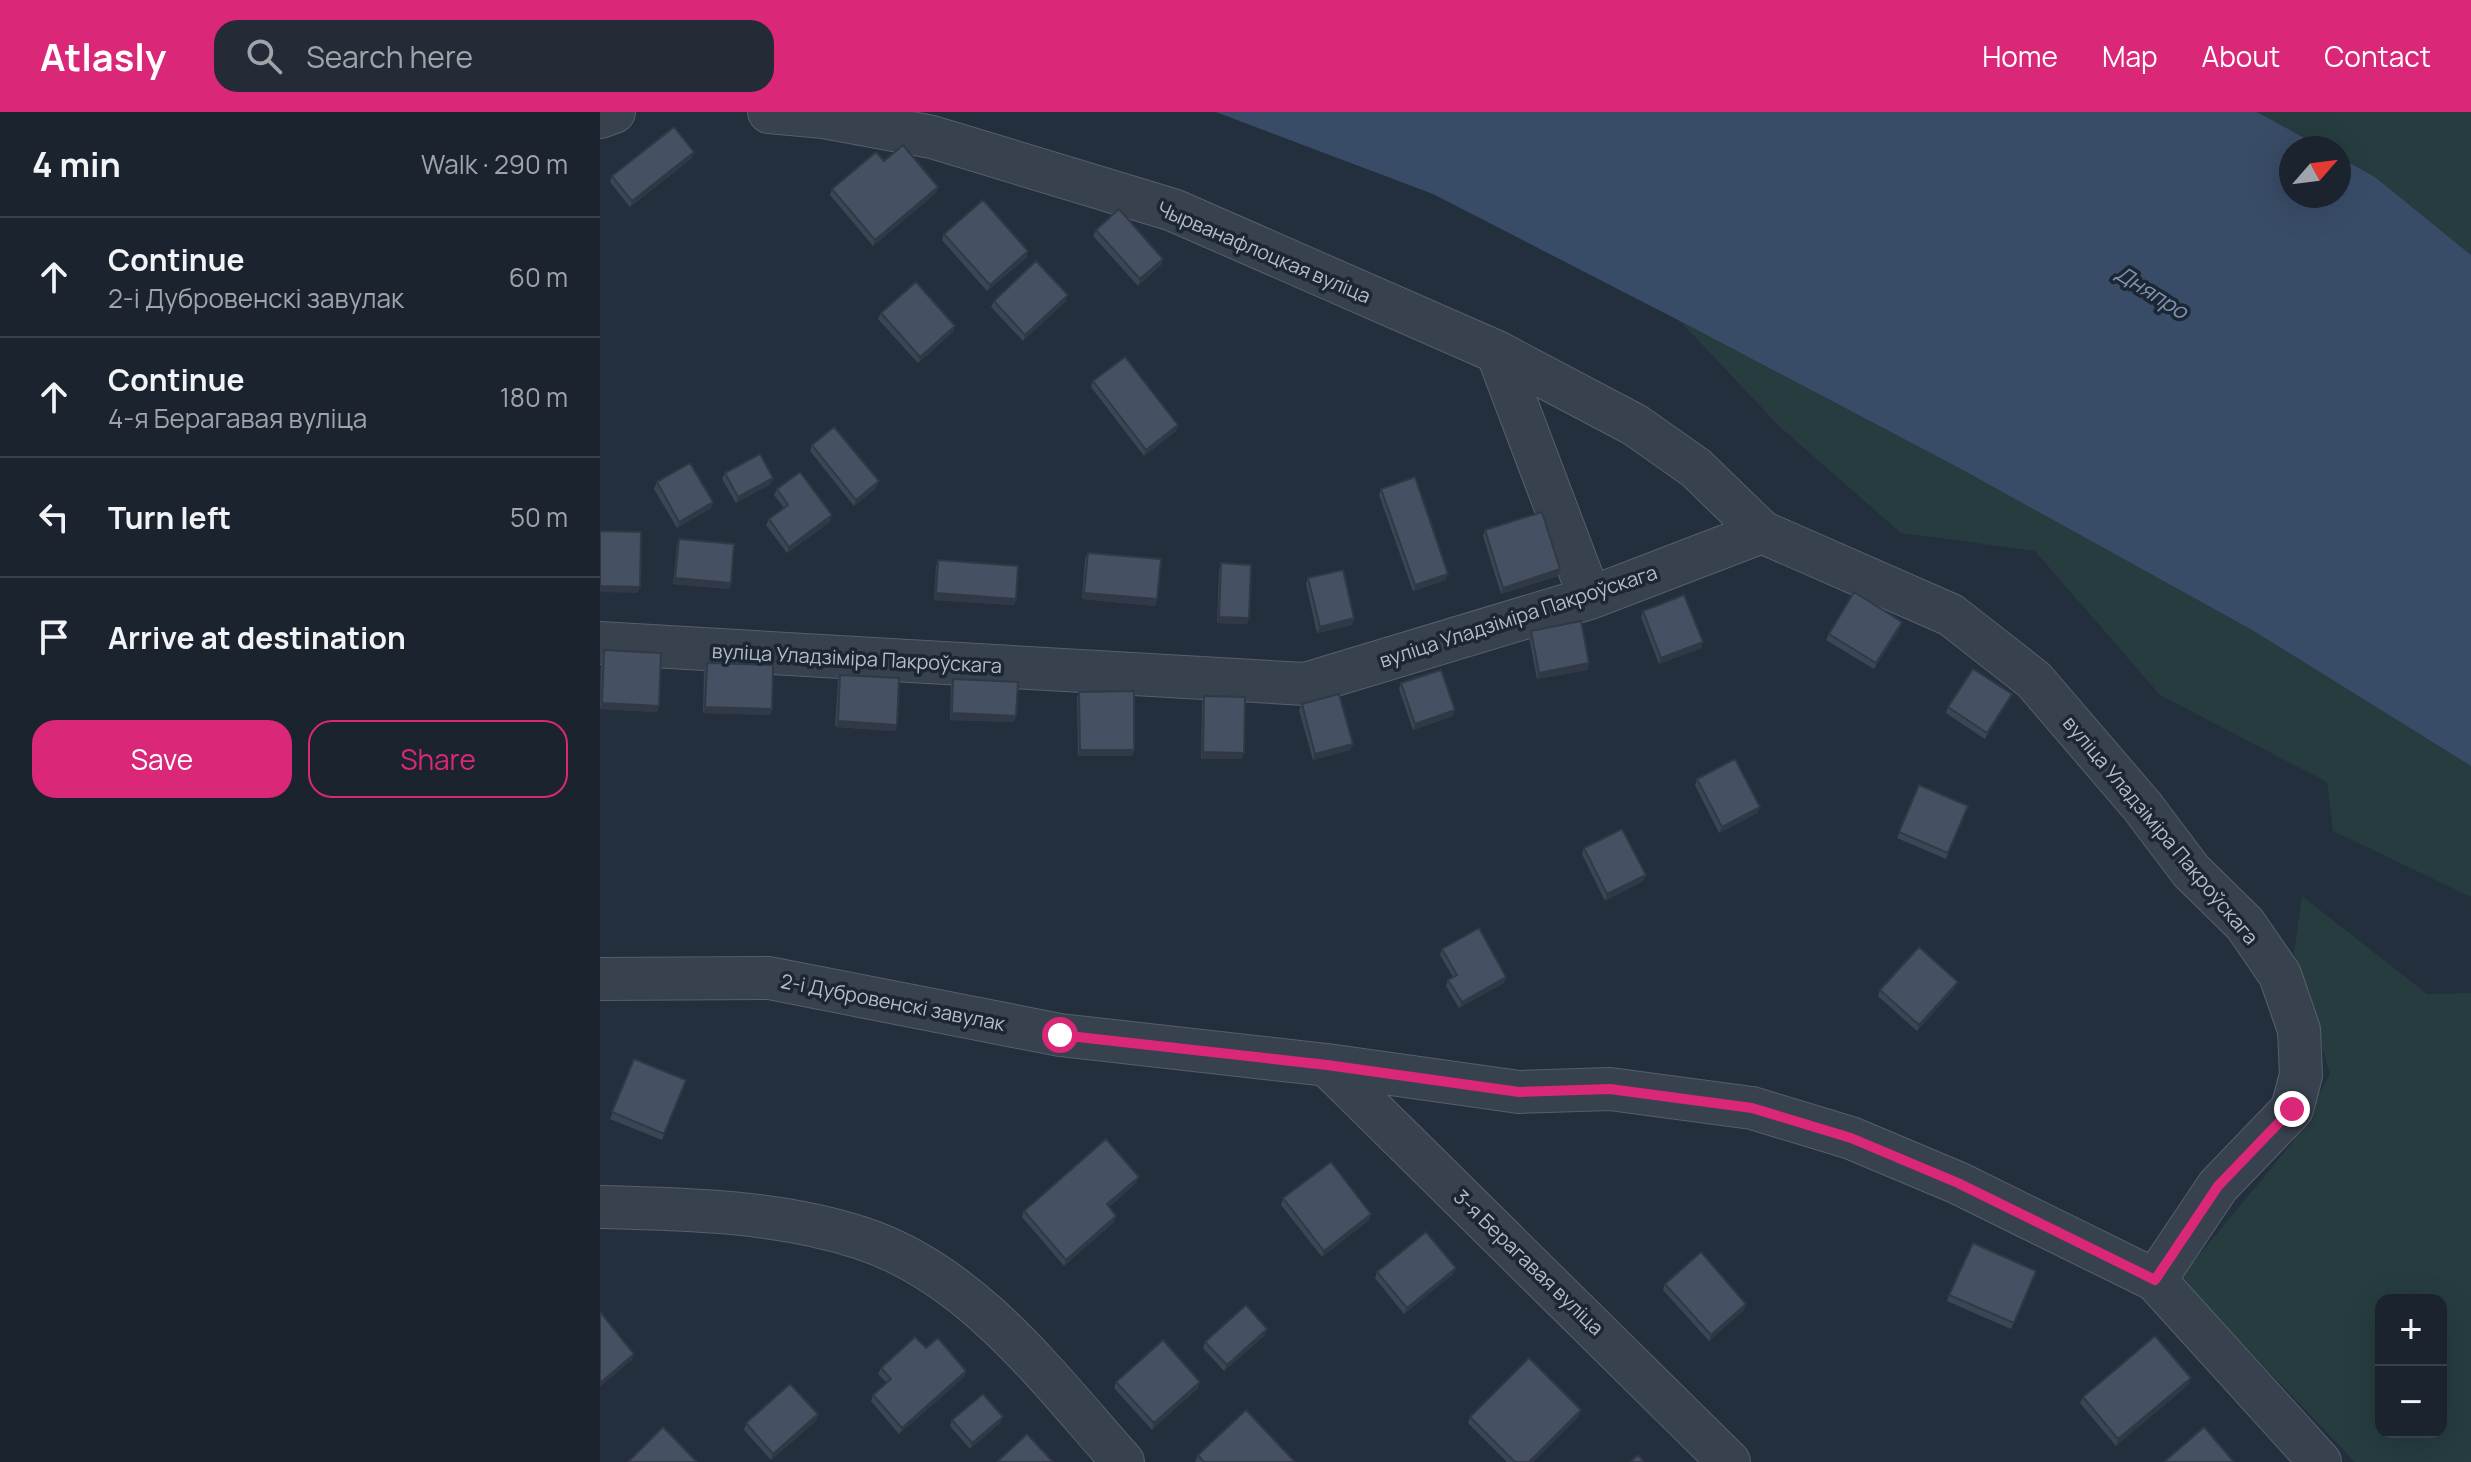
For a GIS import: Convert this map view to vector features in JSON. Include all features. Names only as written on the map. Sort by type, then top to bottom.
[{"type":"street","points":[[600,117],[614,112]]},
{"type":"street","name":"Чырванафлоцкая вуліца","points":[[769,112],[824,117],[932,137],[1173,210],[1497,352],[1635,425],[1696,468],[1762,532]]},
{"type":"street","points":[[1497,352],[1590,598]]},
{"type":"street","name":"вуліца Уладзіміра Пакроўскага","points":[[600,643],[1305,684],[1590,598],[1762,532],[1951,615],[2034,680],[2142,806],[2191,871],[2245,924],[2280,975],[2299,1030],[2301,1075],[2292,1109],[2218,1186],[2155,1280]]},
{"type":"street","name":"2-і Дубровенскі завулак","points":[[600,979],[769,978],[1060,1035],[1327,1065],[1519,1092],[1610,1089],[1752,1108],[1851,1138],[1958,1183],[2155,1280]]},
{"type":"street","name":"3-я Берагавая вуліца","points":[[1327,1065],[1729,1462]]},
{"type":"street","points":[[600,1207],[705,1211],[782,1221],[862,1238],[928,1271],[975,1306],[1019,1345],[1123,1462]]},
{"type":"street","points":[[2155,1280],[2320,1462]]},
{"type":"green space","points":[[2257,112],[2471,112],[2471,255],[2375,177],[2351,164],[2351,136],[2301,136]]},
{"type":"green space","points":[[1680,321],[1961,469],[2252,630],[2471,766],[2471,897],[2333,831],[2327,782],[2160,695],[2035,551],[1901,533],[1779,426]]},
{"type":"green space","points":[[2302,896],[2427,994],[2471,993],[2471,1462],[2355,1462],[2180,1278],[2292,1143],[2330,1074],[2294,953]]},
{"type":"water","name":"Дняпро","points":[[1216,112],[2257,112],[2301,136],[2279,136],[2279,208],[2351,208],[2351,164],[2375,177],[2471,255],[2471,766],[2252,630],[1961,469],[1433,194]]},
{"type":"building","points":[[674,127],[694,152],[632,201],[612,176]]},
{"type":"building","points":[[903,145],[938,187],[875,240],[832,189],[876,152],[884,161]]},
{"type":"building","points":[[983,200],[1028,251],[990,285],[944,234]]},
{"type":"building","points":[[1119,209],[1163,259],[1140,279],[1096,230]]},
{"type":"building","points":[[1036,261],[1068,295],[1025,335],[994,301]]},
{"type":"building","points":[[916,282],[955,326],[920,357],[881,313]]},
{"type":"building","points":[[1125,357],[1178,425],[1146,450],[1093,381]]},
{"type":"building","points":[[834,427],[879,481],[856,500],[812,445]]},
{"type":"building","points":[[760,454],[773,478],[738,497],[725,473]]},
{"type":"building","points":[[690,463],[713,502],[679,522],[657,482]]},
{"type":"building","points":[[800,472],[832,515],[789,547],[769,519],[788,505],[777,489]]},
{"type":"building","points":[[1415,477],[1448,574],[1415,585],[1381,489]]},
{"type":"building","points":[[1542,512],[1560,569],[1503,588],[1485,530]]},
{"type":"building","points":[[600,531],[641,532],[640,587],[600,586]]},
{"type":"building","points":[[679,539],[734,544],[731,583],[675,578]]},
{"type":"building","points":[[1088,553],[1161,559],[1157,599],[1084,593]]},
{"type":"building","points":[[938,560],[1018,566],[1016,599],[936,593]]},
{"type":"building","points":[[1221,563],[1251,565],[1249,618],[1219,617]]},
{"type":"building","points":[[1343,570],[1354,618],[1320,627],[1308,578]]},
{"type":"building","points":[[1854,592],[1902,622],[1876,663],[1829,634]]},
{"type":"building","points":[[1684,595],[1703,642],[1661,658],[1643,611]]},
{"type":"building","points":[[1581,621],[1589,663],[1539,673],[1531,631]]},
{"type":"building","points":[[604,650],[661,653],[659,706],[602,703]]},
{"type":"building","points":[[707,663],[773,665],[772,709],[705,707]]},
{"type":"building","points":[[1973,669],[2012,694],[1987,733],[1948,707]]},
{"type":"building","points":[[1441,670],[1455,710],[1415,724],[1401,683]]},
{"type":"building","points":[[840,675],[899,678],[897,725],[838,721]]},
{"type":"building","points":[[953,679],[1018,682],[1016,716],[952,713]]},
{"type":"building","points":[[1134,691],[1134,750],[1080,750],[1079,692]]},
{"type":"building","points":[[1339,694],[1353,744],[1315,754],[1302,704]]},
{"type":"building","points":[[1204,696],[1245,697],[1244,753],[1203,752]]},
{"type":"building","points":[[1735,759],[1760,807],[1722,827],[1697,779]]},
{"type":"building","points":[[1919,785],[1968,806],[1948,853],[1899,832]]},
{"type":"building","points":[[1622,829],[1646,875],[1607,894],[1584,848]]},
{"type":"building","points":[[1479,928],[1506,977],[1462,1002],[1448,980],[1457,975],[1442,949]]},
{"type":"building","points":[[1919,947],[1958,982],[1919,1025],[1880,990]]},
{"type":"building","points":[[634,1059],[686,1080],[664,1134],[612,1112]]},
{"type":"building","points":[[1106,1139],[1139,1177],[1107,1204],[1116,1216],[1066,1260],[1024,1211]]},
{"type":"building","points":[[1331,1162],[1371,1214],[1324,1251],[1283,1198]]},
{"type":"building","points":[[1426,1232],[1456,1268],[1407,1308],[1377,1272]]},
{"type":"building","points":[[1973,1243],[2036,1271],[2014,1323],[1949,1295]]},
{"type":"building","points":[[1701,1252],[1746,1304],[1711,1335],[1665,1284]]},
{"type":"building","points":[[1246,1305],[1267,1329],[1227,1365],[1205,1342]]},
{"type":"building","points":[[600,1312],[634,1354],[600,1383]]},
{"type":"building","points":[[2155,1336],[2191,1378],[2118,1439],[2083,1397]]},
{"type":"building","points":[[915,1337],[926,1348],[938,1338],[966,1371],[902,1428],[873,1395],[891,1379],[881,1368]]},
{"type":"building","points":[[1163,1340],[1200,1382],[1154,1423],[1116,1382]]},
{"type":"building","points":[[1529,1358],[1581,1410],[1529,1462],[1515,1462],[1470,1417]]},
{"type":"building","points":[[790,1384],[818,1414],[773,1454],[746,1423]]},
{"type":"building","points":[[983,1394],[1003,1417],[972,1443],[952,1420]]},
{"type":"building","points":[[1246,1410],[1295,1462],[1204,1462],[1198,1455]]},
{"type":"building","points":[[663,1427],[697,1462],[628,1462]]},
{"type":"building","points":[[2204,1427],[2234,1462],[2164,1462]]},
{"type":"building","points":[[1027,1434],[1053,1462],[997,1462]]},
{"type":"building","points":[[1638,1455],[1644,1462],[1630,1462]]},
{"type":"route","points":[[1060,1035],[1327,1065],[1519,1092],[1610,1089],[1752,1108],[1851,1138],[1958,1183],[2155,1280],[2218,1186],[2292,1109]]}]
